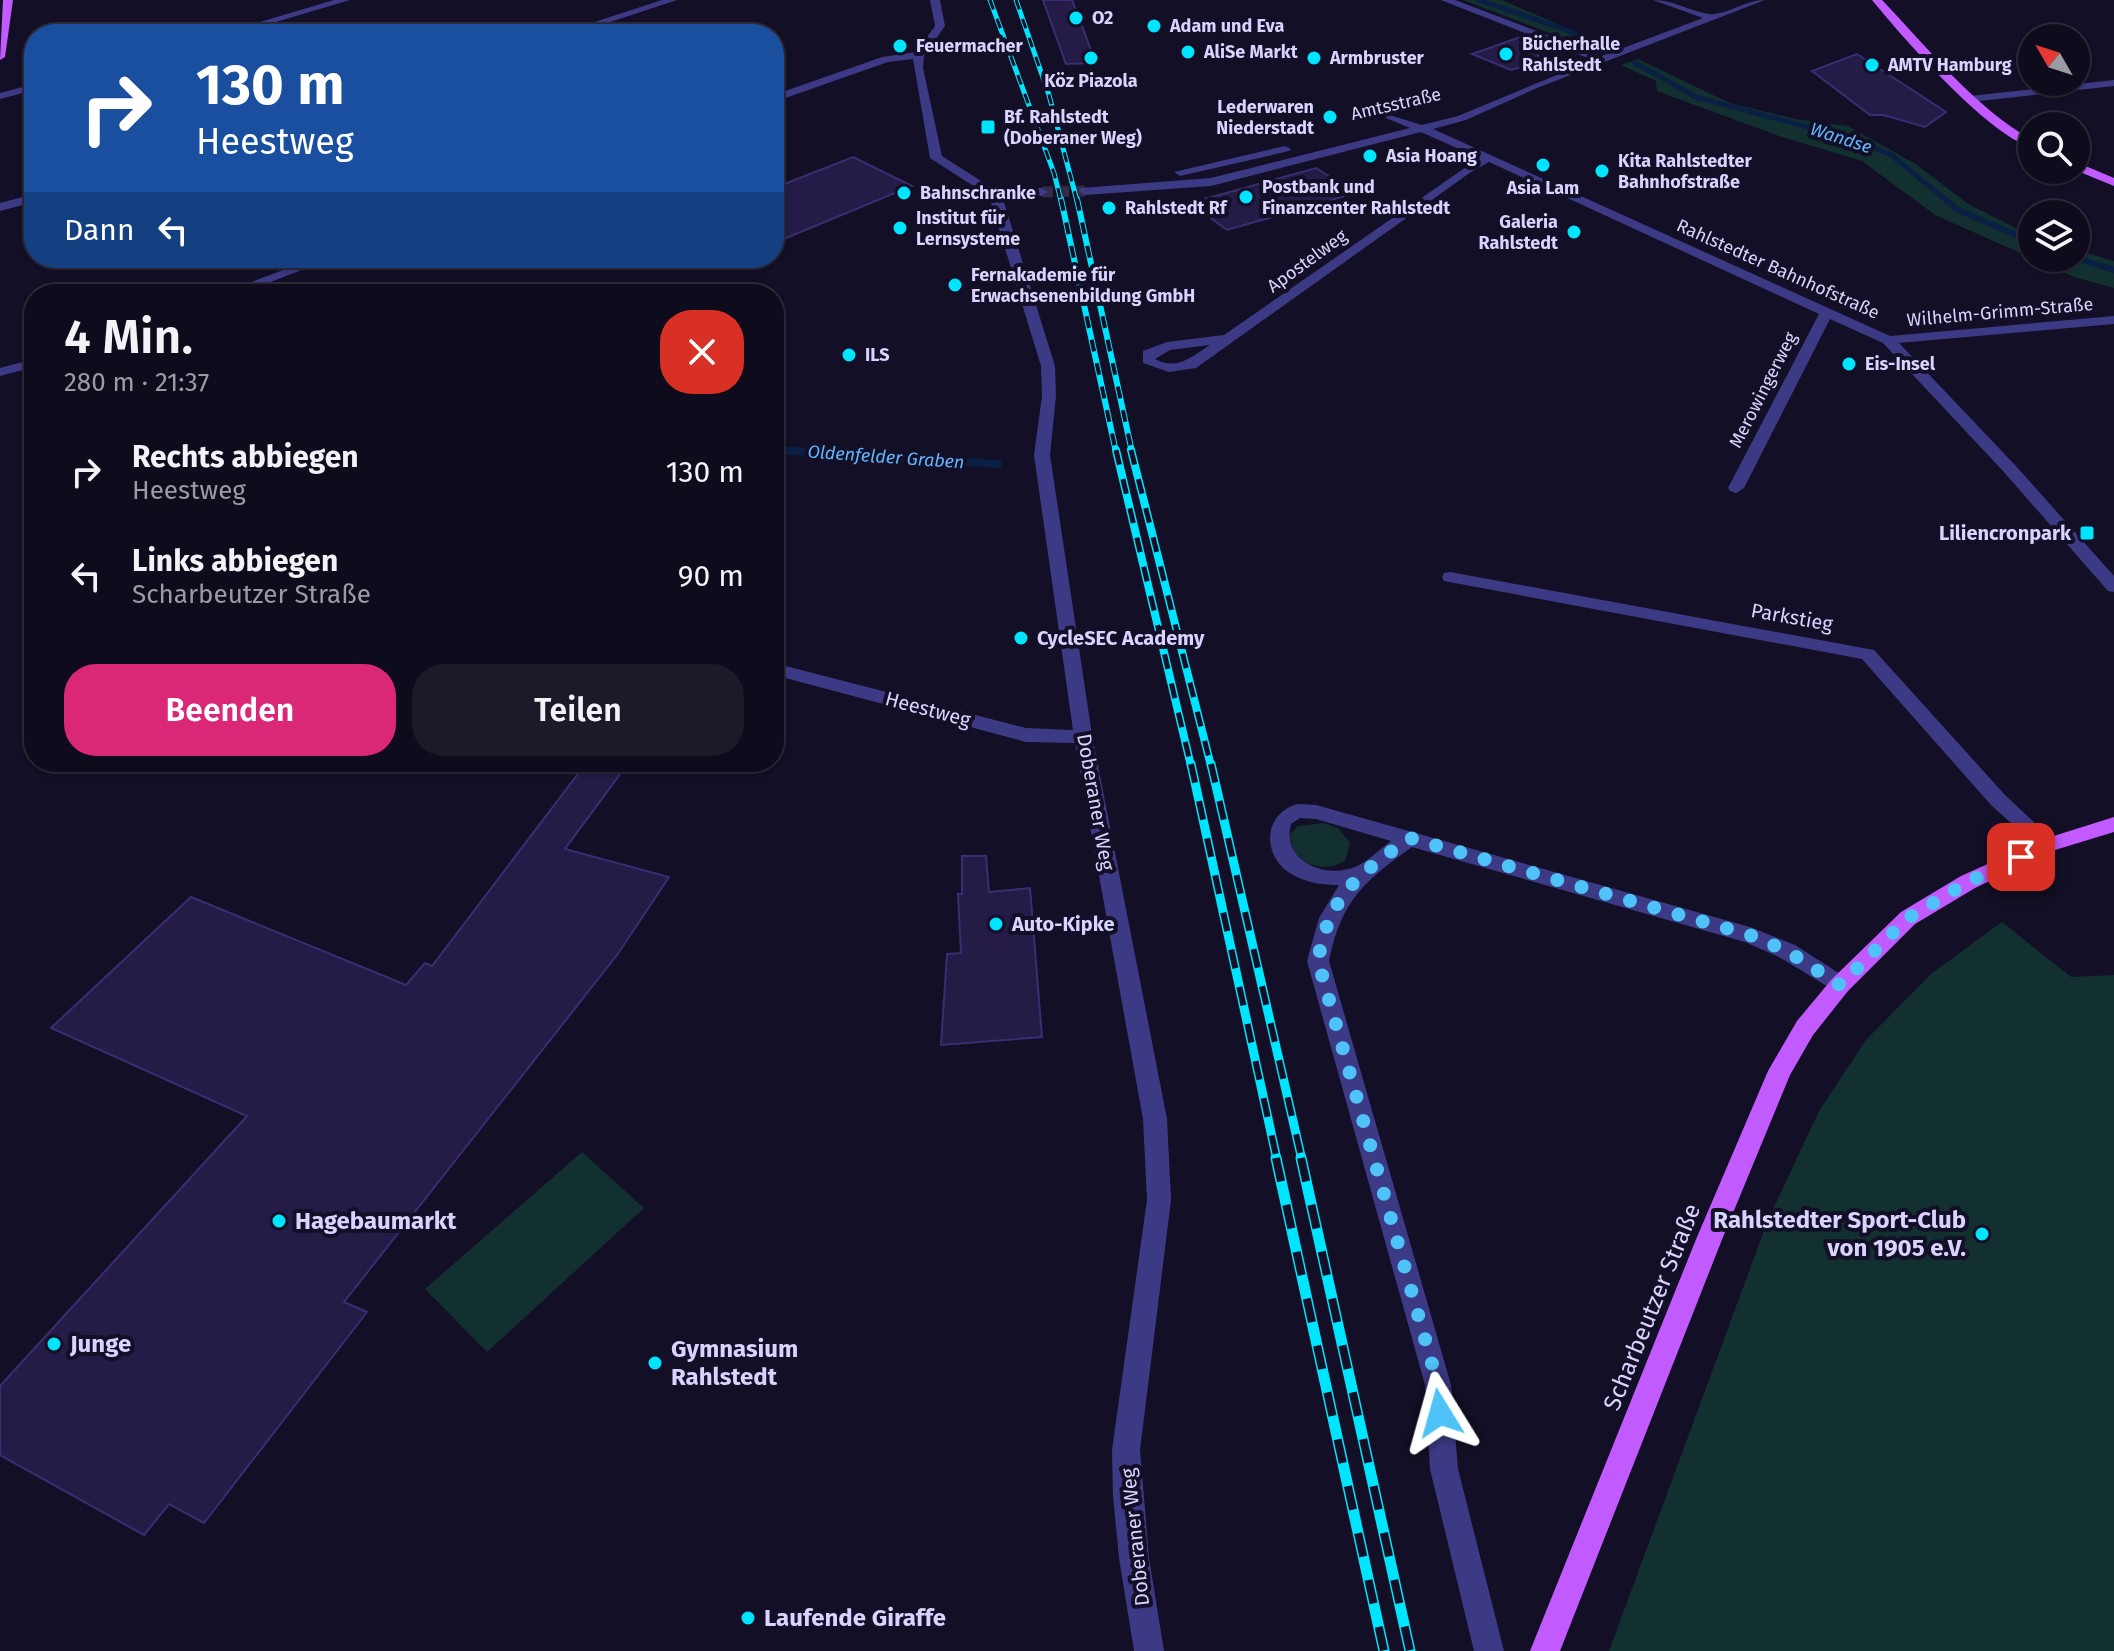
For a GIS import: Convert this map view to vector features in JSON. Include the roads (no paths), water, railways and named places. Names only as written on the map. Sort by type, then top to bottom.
[{"type":"main road","points":[[0,57],[8,0]]},
{"type":"main road","points":[[1877,0],[1970,99],[2018,137]]},
{"type":"main road","points":[[2090,172],[2114,182]]},
{"type":"main road","name":"Scharbeutzer Straße","points":[[1545,1651],[1710,1237],[1780,1071],[1805,1028],[1840,985],[1908,918],[1968,882],[2048,845],[2114,824]]},
{"type":"street","points":[[260,24],[345,0]]},
{"type":"street","points":[[636,0],[651,7]]},
{"type":"street","points":[[596,24],[672,0]]},
{"type":"street","points":[[935,0],[940,26],[919,55],[918,68],[936,158],[967,180],[995,194],[1042,192]]},
{"type":"street","points":[[1446,0],[1603,60]]},
{"type":"street","points":[[1658,0],[1712,18]]},
{"type":"street","name":"Amtsstraße","points":[[1333,137],[1405,122],[1533,86],[1760,0]]},
{"type":"street","points":[[784,95],[886,59],[919,55]]},
{"type":"street","points":[[1970,99],[2114,83]]},
{"type":"street","name":"Amtsstraße","points":[[1085,191],[1197,184],[1423,129],[1482,110],[1533,86]]},
{"type":"street","points":[[0,96],[24,90]]},
{"type":"street","name":"Rahlstedter Bahnhofstraße","points":[[1390,116],[1888,340],[2009,468],[2114,587]]},
{"type":"street","points":[[1155,174],[1196,171],[1297,146],[1314,145],[1326,151]]},
{"type":"street","name":"Amtsstraße","points":[[1273,165],[1314,145]]},
{"type":"street","name":"Apostelweg","points":[[1227,339],[1167,346],[1148,354],[1148,360],[1153,365],[1167,368],[1191,365],[1467,169],[1488,158]]},
{"type":"street","name":"Doberaner Weg","points":[[995,194],[1048,366],[1049,396],[1042,455],[1083,735],[1156,1134],[1159,1200],[1126,1450],[1130,1527],[1149,1651]]},
{"type":"street","points":[[0,207],[24,201]]},
{"type":"street","points":[[254,284],[299,268]]},
{"type":"street","name":"Merowingerweg","points":[[1736,488],[1827,311]]},
{"type":"street","name":"Wilhelm-Grimm-Straße","points":[[1888,340],[2114,320]]},
{"type":"street","points":[[0,372],[24,366]]},
{"type":"street","name":"Parkstieg","points":[[1450,577],[1868,654],[1998,800],[2048,845]]},
{"type":"street","name":"Heestweg","points":[[784,672],[1026,735],[1061,738],[1083,735]]},
{"type":"street","points":[[1360,874],[1332,878],[1316,876],[1295,867],[1281,849],[1280,825],[1289,814],[1306,810],[1750,935],[1787,951],[1840,985]]},
{"type":"street","points":[[1410,838],[1360,874],[1338,898],[1326,923],[1318,961],[1438,1385],[1444,1469],[1489,1651]]},
{"type":"waterway","name":"Wandse","points":[[1478,0],[1564,29],[1598,46]]},
{"type":"waterway","name":"Wandse","points":[[1635,63],[1696,97],[1845,137],[1890,154],[1947,201]]},
{"type":"waterway","name":"Wandse","points":[[1945,199],[1956,209],[2018,236]]},
{"type":"waterway","name":"Wandse","points":[[2090,262],[2114,270]]},
{"type":"waterway","name":"Oldenfelder Graben","points":[[784,450],[807,452]]},
{"type":"waterway","name":"Oldenfelder Graben","points":[[784,451],[807,452]]},
{"type":"waterway","name":"Oldenfelder Graben","points":[[807,452],[812,452]]},
{"type":"waterway","name":"Oldenfelder Graben","points":[[807,452],[998,464]]},
{"type":"tunnel","points":[[1042,192],[1085,191]]},
{"type":"railway","points":[[990,0],[1054,173],[1061,201]]},
{"type":"railway","points":[[1016,0],[1049,95],[1077,201]]},
{"type":"railway","points":[[1061,199],[1116,452]]},
{"type":"railway","points":[[1077,199],[1132,452]]},
{"type":"railway","points":[[1116,450],[1191,766]]},
{"type":"railway","points":[[1131,450],[1211,766]]},
{"type":"railway","points":[[1191,764],[1277,1160]]},
{"type":"railway","points":[[1211,764],[1302,1160]]},
{"type":"railway","points":[[1276,1158],[1384,1651]]},
{"type":"railway","points":[[1301,1158],[1410,1651]]},
{"type":"place","name":"O2","points":[[1076,18]]},
{"type":"place","name":"Adam und Eva","points":[[1154,26]]},
{"type":"place","name":"Feuermacher","points":[[900,46]]},
{"type":"place","name":"AliSe Markt","points":[[1188,52]]},
{"type":"place","name":"Bücherhalle Rahlstedt","points":[[1506,54]]},
{"type":"place","name":"Köz Piazola","points":[[1091,58]]},
{"type":"place","name":"Armbruster","points":[[1314,58]]},
{"type":"place","name":"AMTV Hamburg","points":[[1872,65]]},
{"type":"place","name":"Lederwaren Niederstadt","points":[[1330,117]]},
{"type":"place","name":"Bf. Rahlstedt (Doberaner Weg)","points":[[988,127]]},
{"type":"place","name":"Asia Hoang","points":[[1370,156]]},
{"type":"place","name":"Asia Lam","points":[[1543,165]]},
{"type":"place","name":"Kita Rahlstedter Bahnhofstraße","points":[[1602,171]]},
{"type":"place","name":"Bahnschranke","points":[[904,193]]},
{"type":"place","name":"Postbank und Finanzcenter Rahlstedt","points":[[1246,197]]},
{"type":"place","name":"Rahlstedt Rf","points":[[1109,208]]},
{"type":"place","name":"Institut für Lernsysteme","points":[[900,228]]},
{"type":"place","name":"Galeria Rahlstedt","points":[[1574,232]]},
{"type":"place","name":"Fernakademie für Erwachsenenbildung GmbH","points":[[955,285]]},
{"type":"place","name":"ILS","points":[[849,355]]},
{"type":"place","name":"Eis-Insel","points":[[1849,364]]},
{"type":"place","name":"Liliencronpark","points":[[2087,533]]},
{"type":"place","name":"CycleSEC Academy","points":[[1021,638]]},
{"type":"place","name":"Auto-Kipke","points":[[996,924]]},
{"type":"place","name":"Hagebaumarkt","points":[[279,1221]]},
{"type":"place","name":"Rahlstedter Sport-Club von 1905 e.V.","points":[[1982,1234]]},
{"type":"place","name":"Junge","points":[[54,1344]]},
{"type":"place","name":"Gymnasium Rahlstedt","points":[[655,1363]]},
{"type":"place","name":"Laufende Giraffe","points":[[748,1618]]}]
